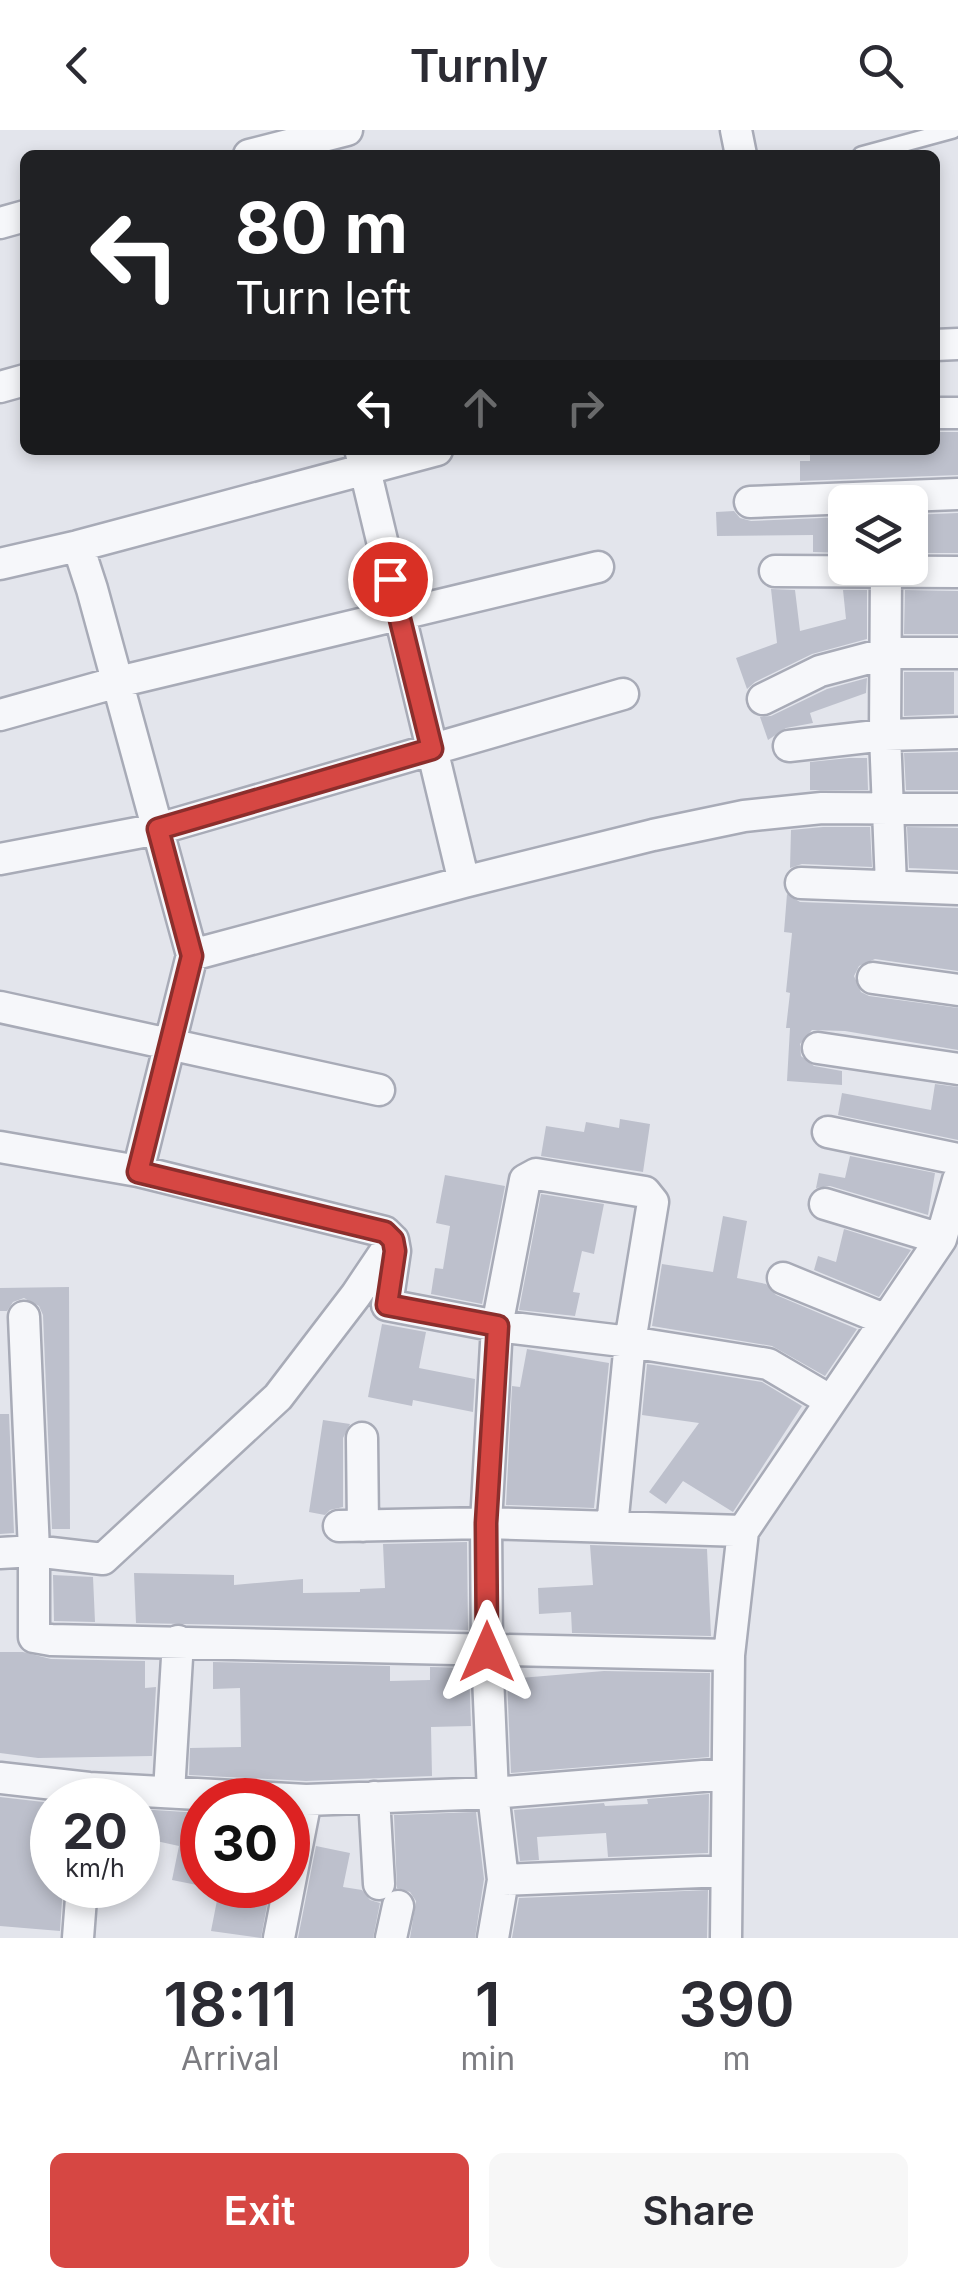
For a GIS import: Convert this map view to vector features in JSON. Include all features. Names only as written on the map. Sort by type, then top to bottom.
[{"type":"street","points":[[267,150],[347,130]]},
{"type":"street","points":[[0,564],[78,546],[362,460],[400,455]]},
{"type":"street","points":[[362,460],[464,882]]},
{"type":"street","points":[[750,502],[958,494]]},
{"type":"street","points":[[78,546],[192,956],[138,1172]]},
{"type":"street","points":[[0,715],[118,682],[598,568]]},
{"type":"street","points":[[775,572],[828,572]]},
{"type":"street","points":[[928,572],[958,572]]},
{"type":"street","points":[[886,585],[885,735],[891,885]]},
{"type":"street","points":[[763,700],[820,670],[888,654],[958,653]]},
{"type":"street","points":[[0,859],[158,829],[624,694]]},
{"type":"street","points":[[789,746],[885,735],[958,733]]},
{"type":"street","points":[[192,956],[464,882],[744,816],[822,808],[958,809]]},
{"type":"street","points":[[801,883],[958,889]]},
{"type":"street","points":[[873,978],[958,990]]},
{"type":"street","points":[[0,1007],[379,1090]]},
{"type":"street","points":[[818,1048],[958,1068]]},
{"type":"street","points":[[828,1132],[958,1158]]},
{"type":"street","points":[[0,1147],[138,1172],[385,1232],[393,1240],[395,1251],[387,1305],[498,1326],[768,1364],[831,1401]]},
{"type":"street","points":[[494,1938],[502,1880],[493,1792],[486,1523],[498,1326],[525,1180],[536,1174],[651,1196],[654,1202],[630,1342],[612,1527]]},
{"type":"street","points":[[726,1938],[729,1655],[744,1531],[941,1240],[958,1180]]},
{"type":"street","points":[[826,1204],[941,1240]]},
{"type":"street","points":[[0,1553],[34,1551],[103,1558],[278,1397],[393,1240]]},
{"type":"street","points":[[782,1278],[886,1320]]},
{"type":"street","points":[[24,1317],[13,1389],[34,1551],[34,1637],[487,1652],[729,1655]]},
{"type":"street","points":[[362,1438],[350,1526],[486,1523],[744,1531]]},
{"type":"street","points":[[169,1792],[178,1641]]},
{"type":"street","points":[[310,1800],[493,1792],[727,1774]]},
{"type":"street","points":[[0,1778],[30,1783]]},
{"type":"street","points":[[160,1792],[180,1793]]},
{"type":"street","points":[[374,1797],[389,1895],[391,1938]]},
{"type":"street","points":[[502,1880],[726,1871]]},
{"type":"street","points":[[78,1938],[80,1908]]},
{"type":"street","points":[[279,1938],[285,1908]]},
{"type":"lane","points":[[879,150],[953,130]]},
{"type":"building","points":[[940,432],[958,432],[958,475],[800,481],[800,461],[810,461],[810,455],[940,455]]},
{"type":"building","points":[[734,511],[751,521],[828,518],[828,552],[813,552],[813,535],[717,536],[716,512]]},
{"type":"building","points":[[958,513],[958,553],[928,553],[928,514]]},
{"type":"building","points":[[771,589],[795,590],[800,631],[846,619],[843,590],[867,590],[867,639],[812,654],[747,689],[736,658],[777,643]]},
{"type":"building","points":[[905,590],[958,591],[958,634],[904,634]]},
{"type":"building","points":[[904,672],[954,672],[954,714],[904,716]]},
{"type":"building","points":[[867,678],[866,693],[810,713],[813,723],[786,728],[768,740],[760,717],[771,716],[827,689]]},
{"type":"building","points":[[958,752],[958,790],[906,790],[904,753]]},
{"type":"building","points":[[867,758],[868,790],[810,790],[810,762]]},
{"type":"building","points":[[870,827],[872,867],[802,864],[790,868],[791,830]]},
{"type":"building","points":[[907,827],[958,828],[958,870],[909,868]]},
{"type":"building","points":[[787,894],[800,902],[958,908],[958,971],[875,959],[859,966],[854,976],[861,992],[869,996],[958,1008],[958,1050],[845,1031],[812,1030],[800,1044],[801,1056],[814,1066],[842,1071],[842,1085],[787,1081],[790,993],[786,992],[792,933],[784,932]]},
{"type":"building","points":[[935,1084],[958,1087],[958,1140],[838,1115],[842,1093],[931,1110]]},
{"type":"building","points":[[620,1119],[650,1124],[643,1172],[541,1156],[546,1126],[584,1132],[586,1122],[619,1128]]},
{"type":"building","points":[[850,1156],[935,1173],[928,1215],[830,1186],[816,1188],[819,1173],[845,1178]]},
{"type":"building","points":[[445,1175],[505,1186],[482,1304],[431,1294],[435,1268],[443,1269],[450,1226],[436,1223]]},
{"type":"building","points":[[541,1194],[604,1204],[594,1254],[582,1251],[573,1292],[580,1293],[575,1316],[519,1310]]},
{"type":"building","points":[[723,1216],[747,1221],[737,1278],[766,1284],[776,1295],[857,1329],[825,1376],[772,1346],[652,1326],[662,1264],[713,1272]]},
{"type":"building","points":[[844,1229],[911,1250],[879,1297],[814,1270],[818,1256],[836,1262]]},
{"type":"building","points":[[69,1287],[70,1529],[52,1529],[43,1315],[39,1306],[24,1298],[13,1302],[7,1311],[0,1311],[0,1288]]},
{"type":"building","points":[[382,1324],[426,1332],[419,1368],[475,1379],[473,1412],[413,1400],[412,1406],[368,1397]]},
{"type":"building","points":[[527,1349],[609,1363],[594,1508],[506,1505],[512,1386],[520,1387]]},
{"type":"building","points":[[647,1364],[762,1382],[802,1406],[733,1512],[683,1481],[666,1504],[649,1492],[699,1423],[642,1415]]},
{"type":"building","points":[[0,1414],[9,1414],[14,1533],[0,1534]]},
{"type":"building","points":[[323,1420],[350,1424],[343,1438],[343,1507],[325,1515],[309,1512]]},
{"type":"building","points":[[467,1542],[468,1630],[136,1623],[134,1573],[234,1575],[234,1585],[303,1579],[303,1593],[360,1592],[385,1588],[383,1544]]},
{"type":"building","points":[[590,1545],[707,1549],[711,1636],[572,1633],[571,1612],[539,1614],[538,1588],[593,1585]]},
{"type":"building","points":[[53,1575],[93,1577],[95,1622],[54,1621]]},
{"type":"building","points":[[0,1652],[23,1652],[51,1659],[145,1661],[145,1688],[156,1687],[152,1756],[38,1758],[0,1753]]},
{"type":"building","points":[[213,1662],[390,1666],[390,1681],[430,1680],[430,1667],[469,1668],[471,1726],[431,1727],[432,1776],[310,1781],[189,1775],[190,1748],[241,1747],[240,1688],[213,1689]]},
{"type":"building","points":[[604,1671],[710,1673],[709,1757],[511,1773],[507,1679]]},
{"type":"building","points":[[709,1794],[708,1853],[608,1857],[606,1833],[537,1837],[539,1860],[520,1861],[514,1810],[648,1804],[647,1799]]},
{"type":"building","points":[[0,1797],[30,1800],[30,1908],[62,1908],[60,1931],[0,1926]]},
{"type":"building","points":[[160,1810],[180,1812],[180,1882],[172,1880],[179,1846],[160,1842]]},
{"type":"building","points":[[476,1812],[484,1879],[475,1938],[410,1938],[416,1901],[410,1892],[397,1888],[394,1815]]},
{"type":"building","points":[[316,1846],[350,1853],[343,1887],[362,1890],[370,1900],[380,1903],[373,1938],[298,1938],[304,1908],[310,1908],[310,1877]]},
{"type":"building","points":[[708,1890],[707,1938],[512,1938],[519,1898]]},
{"type":"building","points":[[216,1908],[267,1908],[261,1938],[211,1931]]},
{"type":"route","points":[[390,579],[432,749],[158,829],[192,956],[138,1172],[385,1232],[393,1240],[395,1251],[387,1305],[498,1326],[486,1523],[487,1652]]}]
